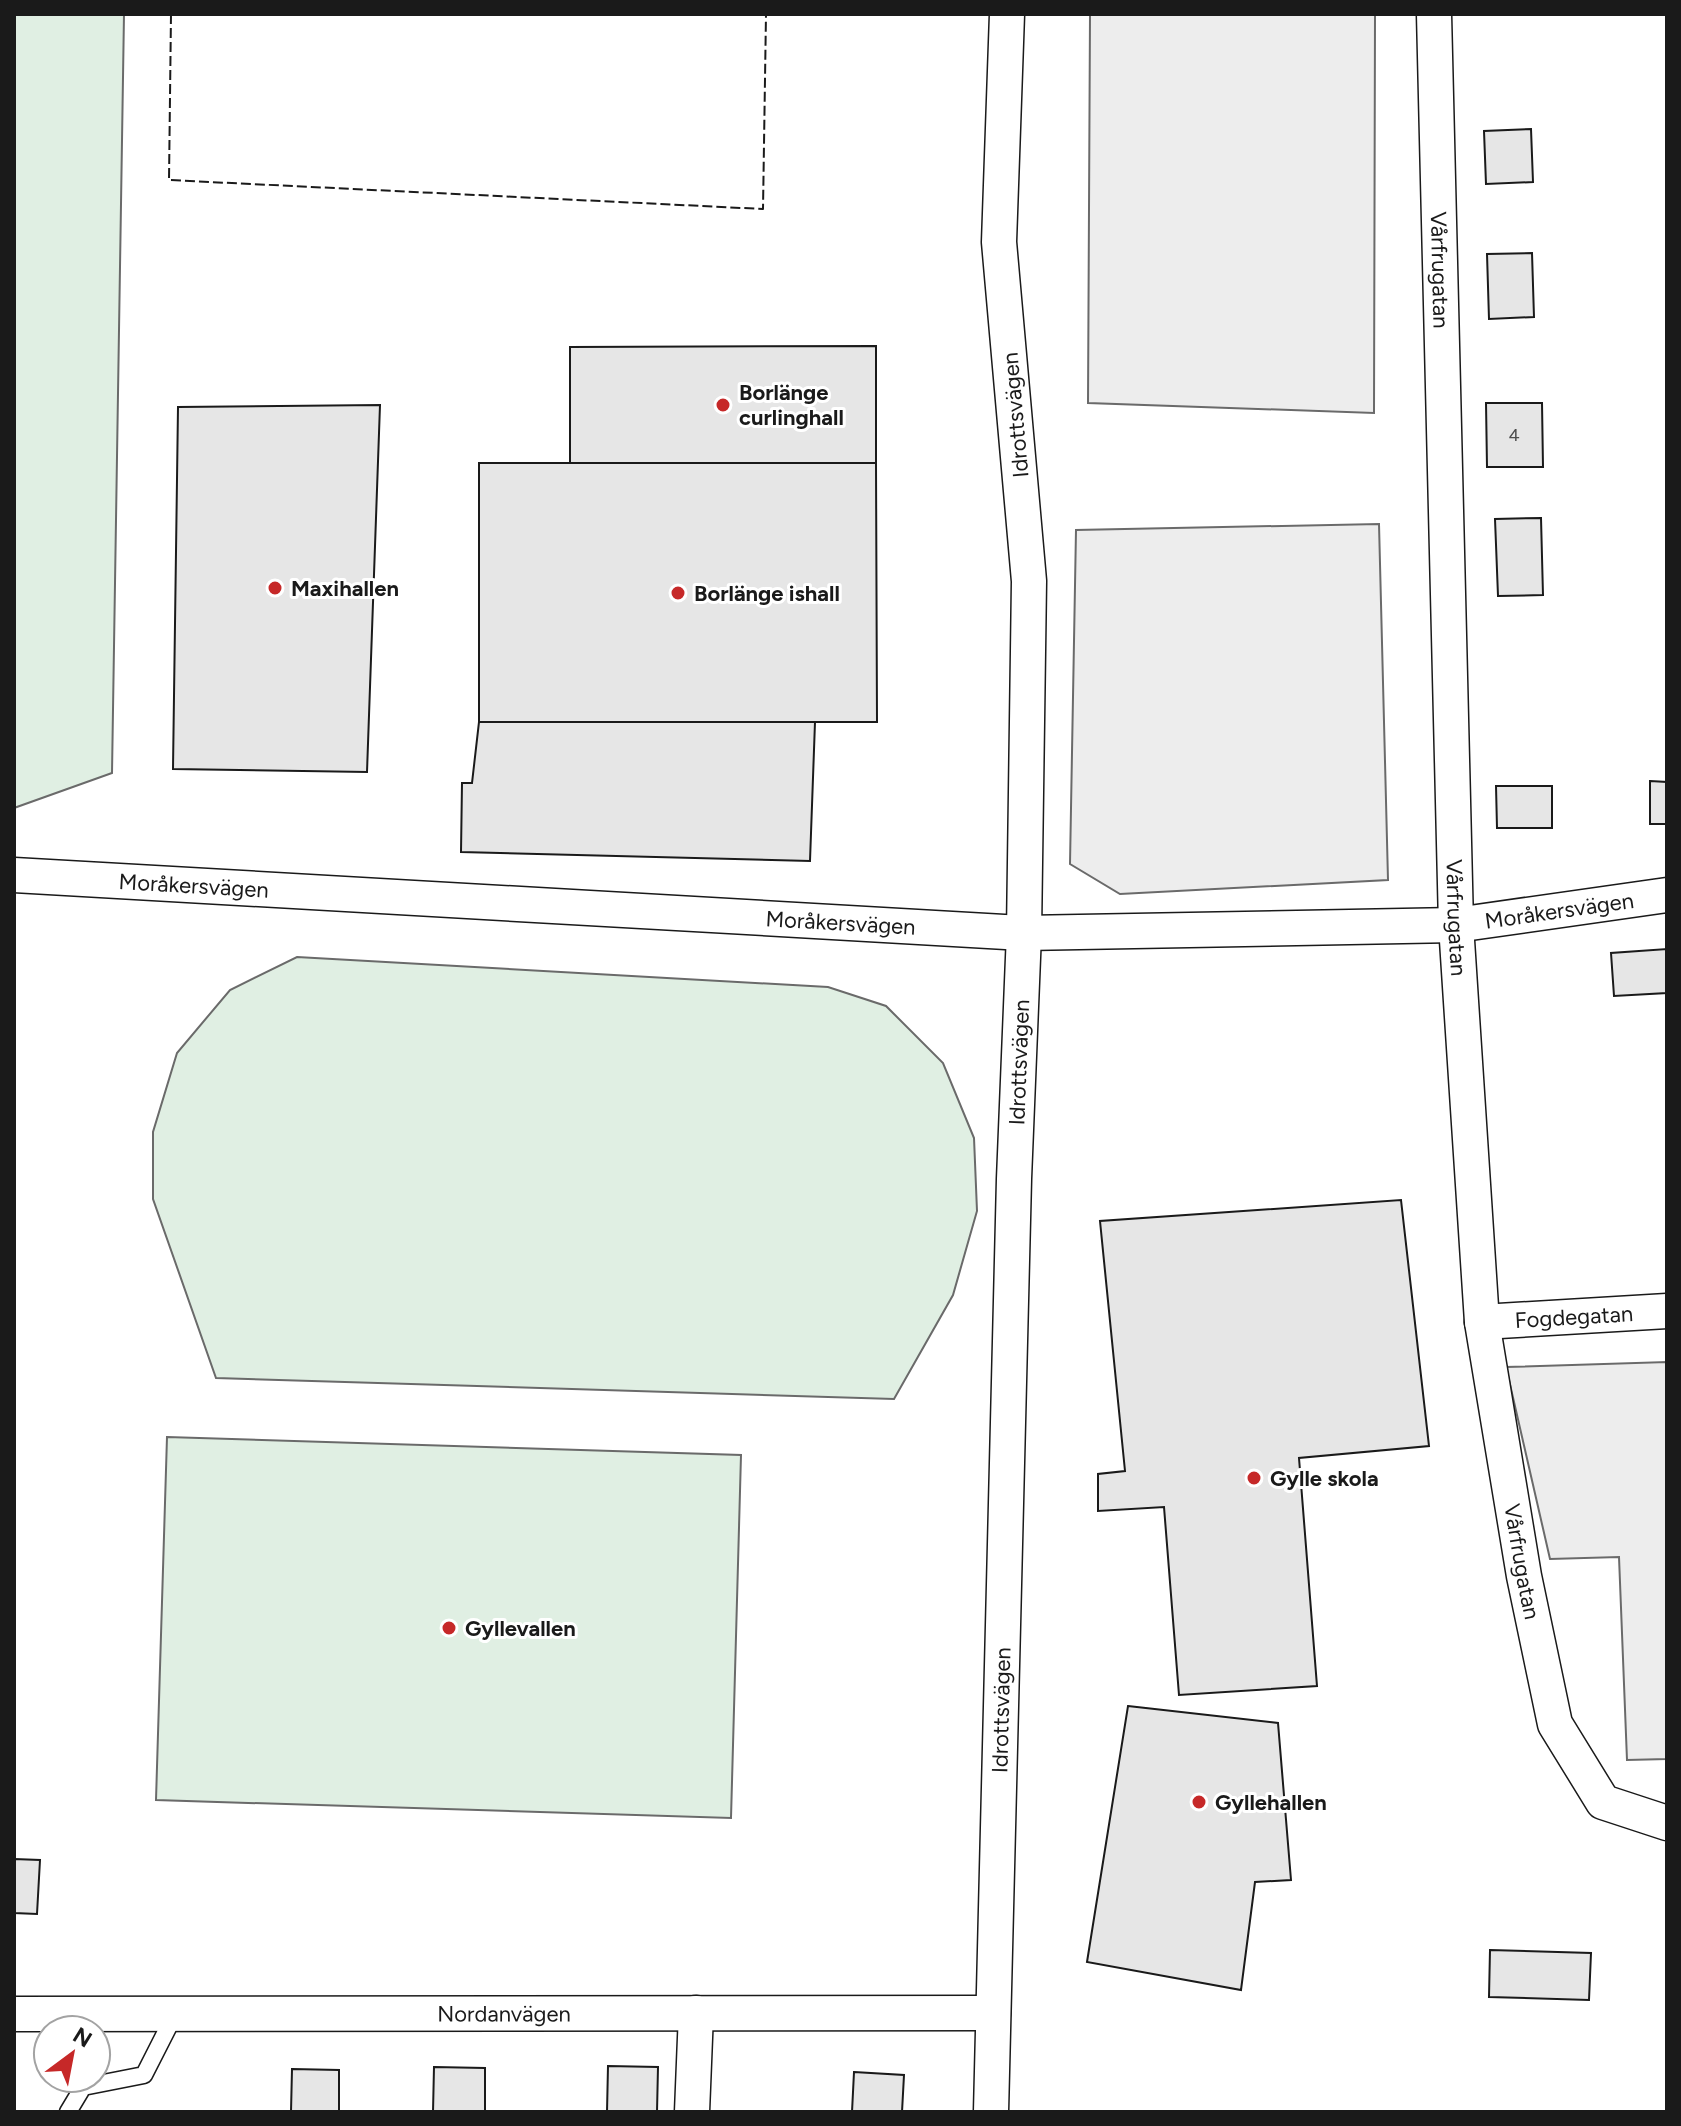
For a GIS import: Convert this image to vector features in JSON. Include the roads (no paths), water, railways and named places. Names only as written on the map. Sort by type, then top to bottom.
[{"type":"street","name":"Idrottsvägen","points":[[991,2112],[1014,1179],[1024,933],[1029,581],[999,242],[1007,14]]},
{"type":"street","name":"Vårfrugatan","points":[[1434,14],[1456,925],[1482,1322],[1524,1576],[1555,1724],[1603,1802],[1667,1823]]},
{"type":"street","name":"Moråkersvägen","points":[[14,875],[1024,933],[1456,925],[1667,895]]},
{"type":"street","name":"Fogdegatan","points":[[1482,1322],[1667,1311]]},
{"type":"street","points":[[692,2112],[696,2013]]},
{"type":"street","name":"Nordanvägen","points":[[14,2014],[993,2013]]},
{"type":"lane","points":[[68,2112],[83,2087],[144,2075],[175,2014]]},
{"type":"place","name":"Borlänge curlinghall","points":[[723,405]]},
{"type":"place","name":"Maxihallen","points":[[275,588]]},
{"type":"place","name":"Borlänge ishall","points":[[678,593]]},
{"type":"place","name":"Gylle skola","points":[[1254,1478]]},
{"type":"place","name":"Gyllevallen","points":[[449,1628]]},
{"type":"place","name":"Gyllehallen","points":[[1199,1802]]}]
